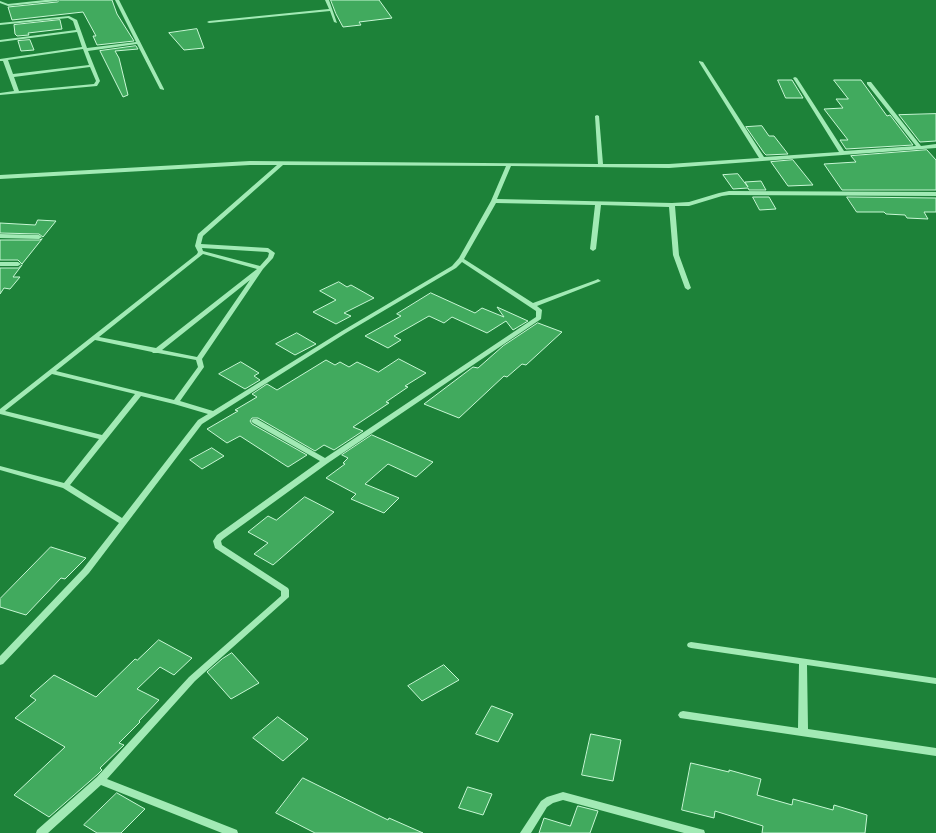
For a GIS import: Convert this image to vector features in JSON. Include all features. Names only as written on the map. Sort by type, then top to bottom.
[{"type":"street","points":[[0,2],[8,5],[56,0]]},
{"type":"street","points":[[117,0],[162,89]]},
{"type":"street","points":[[327,0],[336,22]]},
{"type":"street","points":[[209,22],[331,10]]},
{"type":"street","points":[[0,24],[69,17],[75,20],[84,49],[98,81],[96,85],[0,94]]},
{"type":"street","points":[[0,41],[78,31]]},
{"type":"street","points":[[17,92],[3,59],[138,43]]},
{"type":"street","points":[[701,62],[762,158]]},
{"type":"street","points":[[11,76],[91,66]]},
{"type":"street","points":[[795,78],[842,152]]},
{"type":"street","points":[[869,84],[919,147]]},
{"type":"street","points":[[597,116],[601,165]]},
{"type":"street","points":[[0,177],[250,163],[669,166],[936,146]]},
{"type":"street","points":[[261,268],[201,252],[198,246],[200,235],[282,163]]},
{"type":"street","points":[[0,662],[86,571],[200,422],[454,267],[461,259],[494,201],[509,165]]},
{"type":"street","points":[[494,201],[672,205],[689,204],[729,193],[936,194]]},
{"type":"street","points":[[593,249],[598,203]]},
{"type":"street","points":[[672,205],[676,255],[688,288]]},
{"type":"street","points":[[0,236],[39,237]]},
{"type":"street","points":[[176,402],[201,367],[199,359],[261,268],[271,257],[272,253],[268,250],[198,246]]},
{"type":"street","points":[[104,438],[0,412],[195,260],[201,252]]},
{"type":"street","points":[[41,833],[100,780],[192,679],[285,597],[285,590],[218,546],[217,541],[220,537],[325,461],[539,318],[540,312],[461,259]]},
{"type":"street","points":[[0,264],[18,264]]},
{"type":"street","points":[[155,352],[261,268]]},
{"type":"street","points":[[532,306],[598,281]]},
{"type":"street","points":[[94,338],[155,352],[199,359]]},
{"type":"street","points":[[51,372],[176,402],[213,413]]},
{"type":"street","points":[[66,486],[139,393]]},
{"type":"street","points":[[255,421],[325,461]]},
{"type":"street","points":[[0,468],[66,486],[123,522]]},
{"type":"street","points":[[691,645],[936,681]]},
{"type":"street","points":[[803,661],[803,732]]},
{"type":"street","points":[[683,715],[936,752]]},
{"type":"street","points":[[100,780],[233,833]]},
{"type":"street","points":[[525,833],[544,804],[550,800],[563,796],[700,833]]},
{"type":"building","points":[[60,0],[112,0],[117,14],[134,41],[97,45],[93,36],[96,36],[83,12],[12,20],[8,7],[57,2]]},
{"type":"building","points":[[331,0],[379,0],[392,18],[359,22],[361,25],[343,27]]},
{"type":"building","points":[[60,20],[62,29],[28,33],[29,35],[17,36],[15,34],[14,25]]},
{"type":"building","points":[[197,29],[204,48],[184,50],[169,33]]},
{"type":"building","points":[[30,40],[34,50],[21,51],[18,41]]},
{"type":"building","points":[[136,46],[138,49],[115,51],[119,58],[128,95],[123,97],[100,51]]},
{"type":"building","points":[[778,80],[792,80],[803,98],[786,98]]},
{"type":"building","points":[[834,80],[861,80],[887,116],[890,115],[913,145],[846,149],[840,140],[848,140],[824,109],[843,108],[836,99],[848,99]]},
{"type":"building","points":[[936,114],[936,141],[920,142],[899,115]]},
{"type":"building","points":[[762,126],[769,136],[774,136],[788,154],[766,155],[764,153],[746,127]]},
{"type":"building","points":[[927,150],[936,160],[936,190],[842,190],[824,164],[856,162],[851,156]]},
{"type":"building","points":[[793,160],[813,185],[788,186],[771,162]]},
{"type":"building","points":[[738,174],[748,187],[745,182],[761,181],[766,190],[749,190],[748,188],[733,189],[723,175]]},
{"type":"building","points":[[753,197],[769,197],[776,209],[760,210]]},
{"type":"building","points":[[847,197],[936,198],[936,212],[924,212],[928,219],[907,218],[905,215],[886,214],[884,212],[857,212]]},
{"type":"building","points":[[38,220],[56,221],[43,237],[39,234],[0,233],[0,223],[35,225]]},
{"type":"building","points":[[42,239],[22,264],[18,260],[0,260],[0,240]]},
{"type":"building","points":[[22,265],[13,277],[20,277],[10,289],[4,288],[0,294],[0,268],[18,268]]},
{"type":"building","points":[[339,282],[347,287],[351,285],[374,298],[344,313],[351,316],[336,324],[313,312],[336,300],[320,291]]},
{"type":"building","points":[[431,293],[475,313],[482,308],[504,317],[497,307],[528,321],[513,330],[506,321],[487,333],[452,317],[444,323],[429,316],[394,336],[401,340],[388,348],[365,336],[401,316],[397,314]]},
{"type":"building","points":[[538,323],[562,332],[526,365],[522,364],[507,377],[504,376],[459,418],[424,404],[473,367],[478,368],[503,346]]},
{"type":"building","points":[[297,333],[316,344],[295,355],[276,344]]},
{"type":"building","points":[[399,359],[426,373],[405,386],[408,387],[386,402],[389,403],[353,427],[363,431],[334,450],[324,445],[315,451],[258,418],[252,418],[250,421],[252,424],[307,455],[288,467],[240,436],[227,443],[207,429],[238,411],[235,410],[257,397],[252,394],[267,384],[277,390],[326,360],[335,365],[340,362],[349,367],[357,362],[378,372]]},
{"type":"building","points":[[241,362],[259,373],[254,376],[260,380],[245,389],[219,374]]},
{"type":"building","points":[[372,435],[433,462],[416,477],[388,464],[365,484],[399,498],[384,513],[351,499],[356,494],[326,478],[345,464],[343,463],[348,458],[342,455]]},
{"type":"building","points":[[212,448],[224,456],[202,469],[190,460]]},
{"type":"building","points":[[305,497],[334,512],[273,565],[254,554],[268,543],[248,532],[268,516],[276,520]]},
{"type":"building","points":[[51,547],[86,558],[65,579],[61,578],[26,615],[0,607],[0,599]]},
{"type":"building","points":[[159,640],[192,658],[174,675],[160,667],[137,689],[159,700],[119,743],[124,745],[100,768],[102,770],[49,817],[14,795],[65,747],[15,718],[36,700],[30,696],[54,675],[96,697],[135,659],[137,660]]},
{"type":"building","points":[[232,653],[259,683],[231,699],[207,672],[222,659]]},
{"type":"building","points":[[444,665],[459,680],[422,701],[408,686]]},
{"type":"building","points":[[492,706],[513,714],[498,742],[476,734]]},
{"type":"building","points":[[278,717],[308,739],[283,761],[253,738]]},
{"type":"building","points":[[591,734],[621,740],[613,781],[582,775]]},
{"type":"building","points":[[691,763],[729,772],[729,770],[761,779],[757,795],[792,805],[793,799],[833,810],[834,805],[867,815],[865,833],[762,833],[763,826],[715,811],[714,818],[682,810]]},
{"type":"building","points":[[303,778],[388,820],[389,818],[423,833],[315,833],[276,813]]},
{"type":"building","points":[[468,787],[492,794],[483,815],[459,808]]},
{"type":"building","points":[[117,793],[145,809],[121,833],[97,833],[84,825]]},
{"type":"building","points":[[578,806],[598,811],[590,833],[539,833],[544,818],[570,826]]}]
